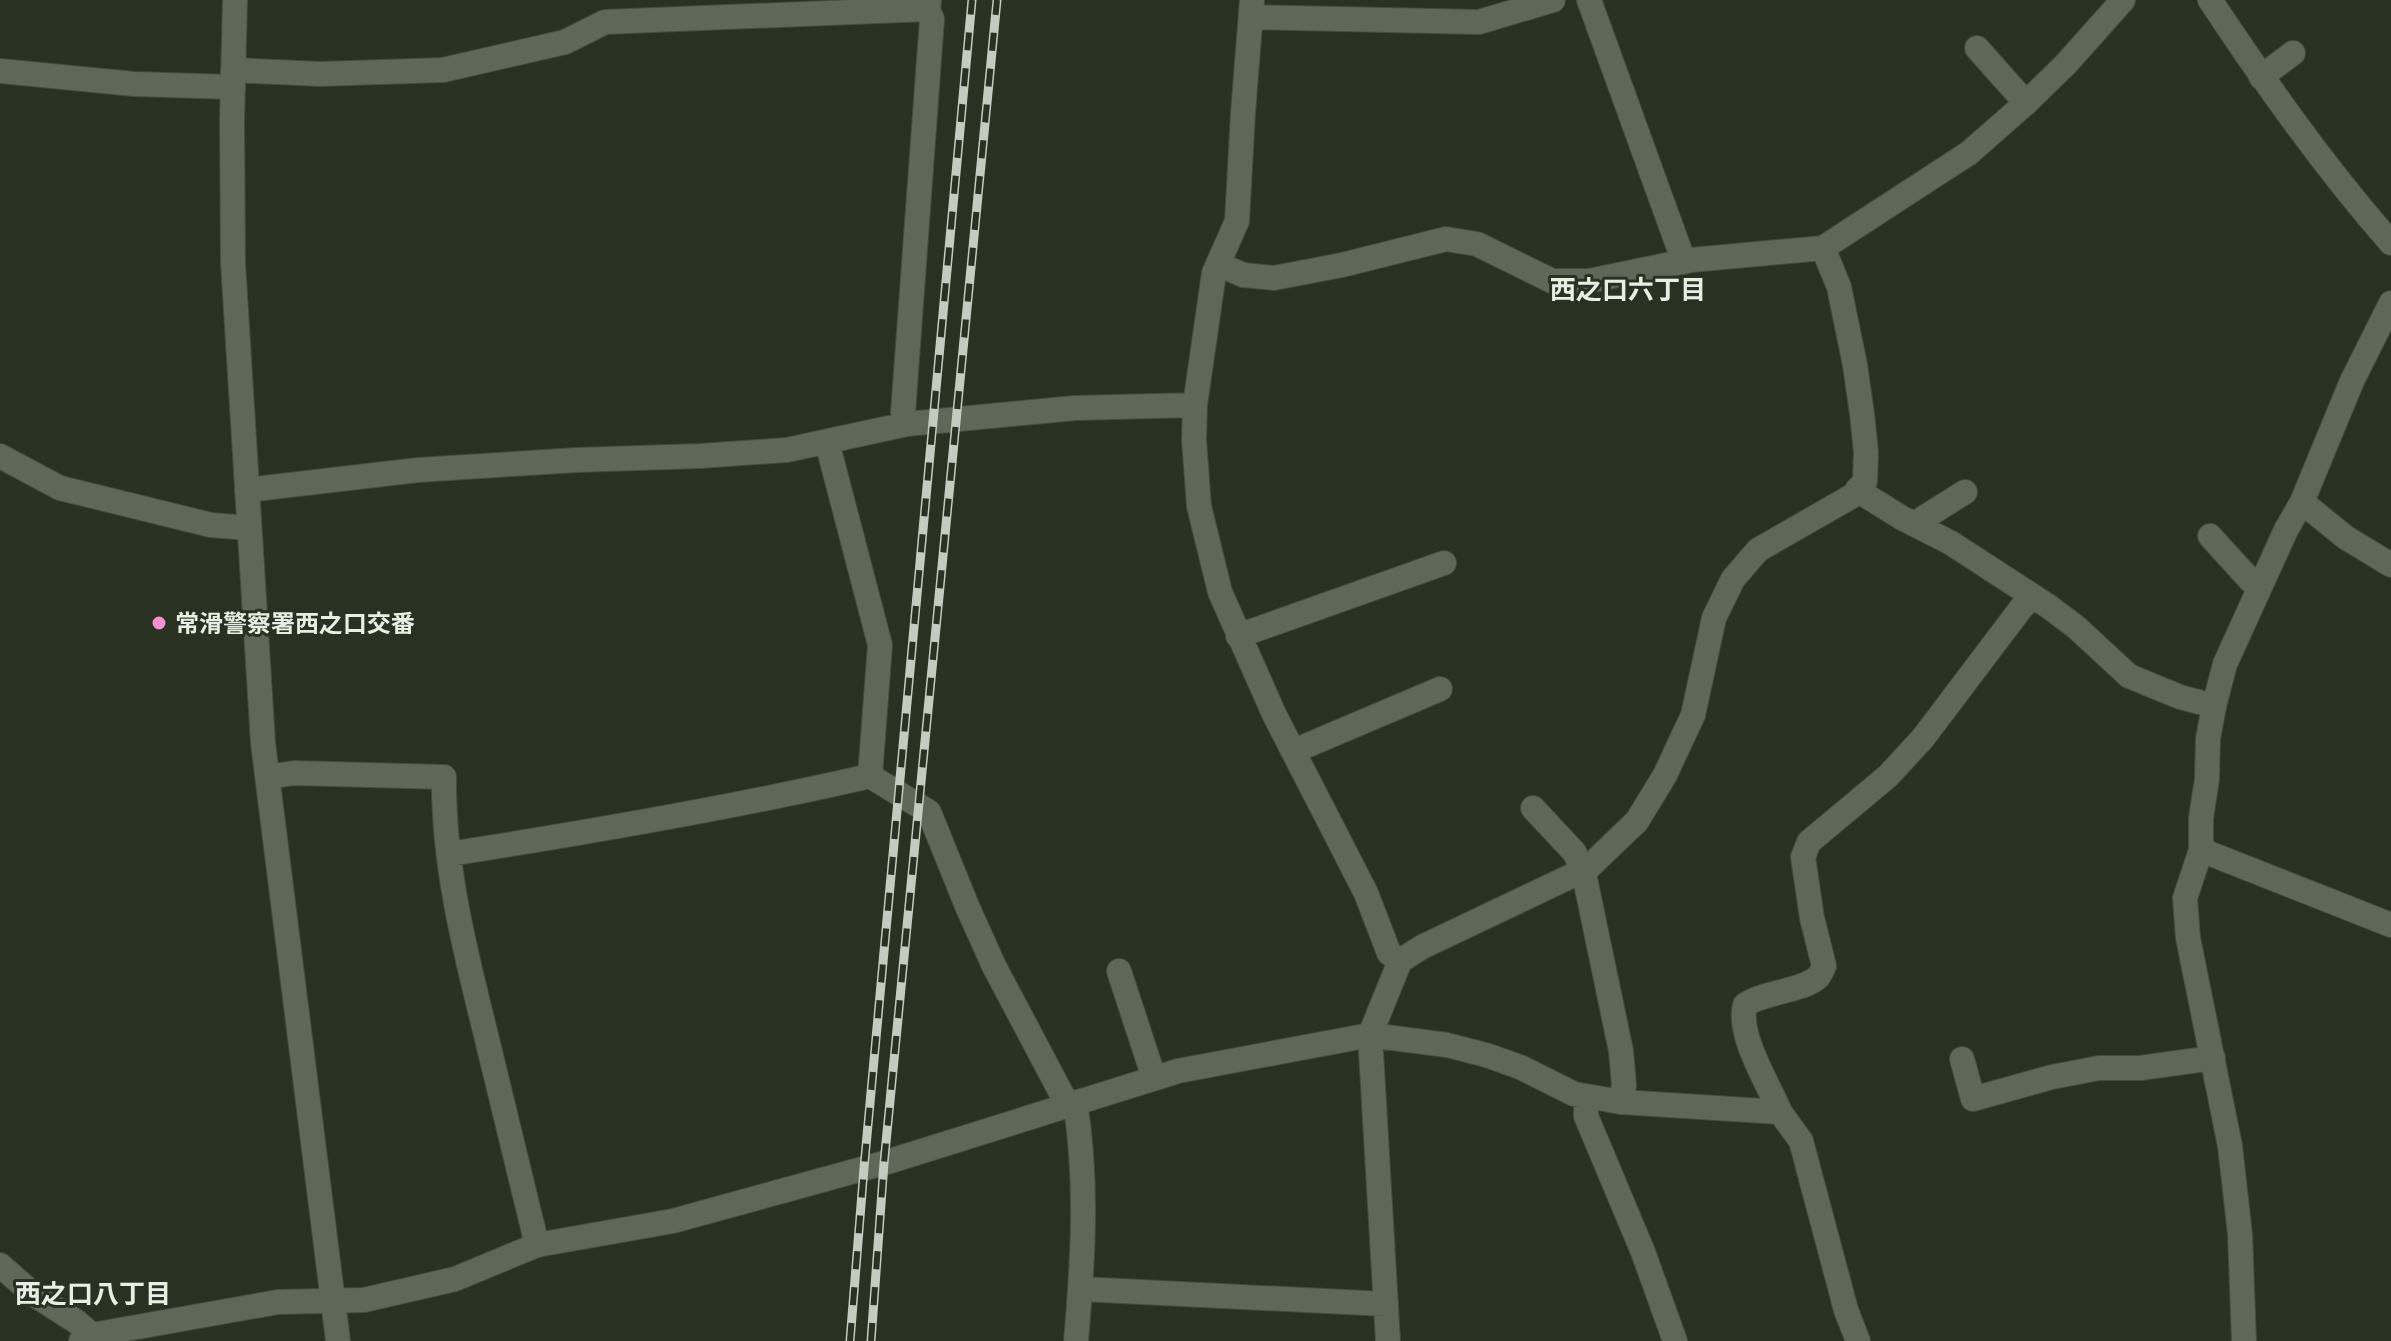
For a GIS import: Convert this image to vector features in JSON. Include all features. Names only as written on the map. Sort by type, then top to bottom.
[{"type":"street","points":[[235,0],[233,263],[263,743],[338,1341]]},
{"type":"street","points":[[1400,961],[1389,953],[1366,893],[1238,636],[1220,592],[1199,506],[1195,405],[1214,273],[1237,221],[1251,9],[1479,22],[1553,0]]},
{"type":"street","points":[[1589,0],[1684,262]]},
{"type":"street","points":[[1218,264],[1243,275],[1274,278],[1446,239],[1477,244],[1552,281],[1589,281],[1684,262],[1823,248],[1969,153],[2066,64],[2123,0]]},
{"type":"street","points":[[2210,0],[2261,77],[2349,195],[2391,243]]},
{"type":"street","points":[[0,71],[134,84],[443,70],[565,42],[605,22],[928,4],[932,19],[903,413],[907,424]]},
{"type":"street","points":[[1977,48],[2026,103]]},
{"type":"street","points":[[2261,77],[2293,53]]},
{"type":"street","points":[[1388,1341],[1370,1035],[1400,961],[1422,947],[1583,869],[1637,821],[1665,775],[1693,715],[1714,618],[1733,579],[1758,550],[1854,495],[1865,481],[1866,452],[1857,378],[1839,287],[1823,248]]},
{"type":"street","points":[[2244,1341],[2240,1234],[2230,1146],[2188,938],[2185,898],[2201,850],[2208,739],[2225,664],[2286,530],[2302,502],[2352,381],[2391,303]]},
{"type":"street","points":[[247,490],[418,470],[787,450],[907,424],[1075,408],[1195,405]]},
{"type":"street","points":[[827,442],[880,645],[870,776]]},
{"type":"street","points":[[0,456],[60,488],[211,525],[249,528]]},
{"type":"street","points":[[1857,490],[1951,543],[2033,597],[2076,627],[2129,676],[2180,697],[2214,706]]},
{"type":"street","points":[[1918,526],[1922,519],[1965,492]]},
{"type":"street","points":[[2302,502],[2345,537],[2391,565]]},
{"type":"street","points":[[2210,536],[2251,581],[2260,585]]},
{"type":"street","points":[[1238,636],[1444,563]]},
{"type":"street","points":[[1858,1341],[1846,1310],[1801,1141],[1780,1112],[1751,1048],[1743,1013],[1745,1005],[1755,998],[1817,979],[1824,966],[1812,918],[1803,857],[1809,842],[1888,776],[1923,738],[2022,607],[2033,597]]},
{"type":"street","points":[[1294,751],[1440,689]]},
{"type":"street","points":[[268,777],[294,773],[444,777],[444,818],[453,892],[537,1245]]},
{"type":"street","points":[[449,854],[566,836],[870,776],[929,812],[994,966],[1071,1103],[1080,1135],[1083,1179],[1081,1289],[1076,1341]]},
{"type":"street","points":[[1533,808],[1574,852],[1583,869],[1621,1051],[1624,1085],[1621,1102]]},
{"type":"street","points":[[2201,850],[2391,925]]},
{"type":"street","points":[[1119,971],[1154,1078]]},
{"type":"street","points":[[0,1265],[33,1294],[77,1322],[87,1338],[278,1302],[364,1300],[455,1279],[537,1245],[673,1221],[884,1163],[1178,1071],[1370,1035],[1447,1045],[1486,1055],[1520,1067],[1574,1094],[1621,1102],[1780,1112]]},
{"type":"street","points":[[1962,1059],[1973,1099],[2052,1077],[2099,1068],[2140,1068],[2213,1058]]},
{"type":"street","points":[[1586,1096],[1586,1116],[1643,1252],[1675,1341]]},
{"type":"street","points":[[1081,1289],[1386,1304]]},
{"type":"railway","points":[[850,1341],[972,0]]},
{"type":"railway","points":[[871,1341],[884,1163],[997,0]]},
{"type":"place","name":"常滑警察署西之口交番","points":[[159,623]]},
{"type":"district","name":"西之口六丁目","points":[[1628,289]]},
{"type":"district","name":"西之口八丁目","points":[[93,1293]]}]
